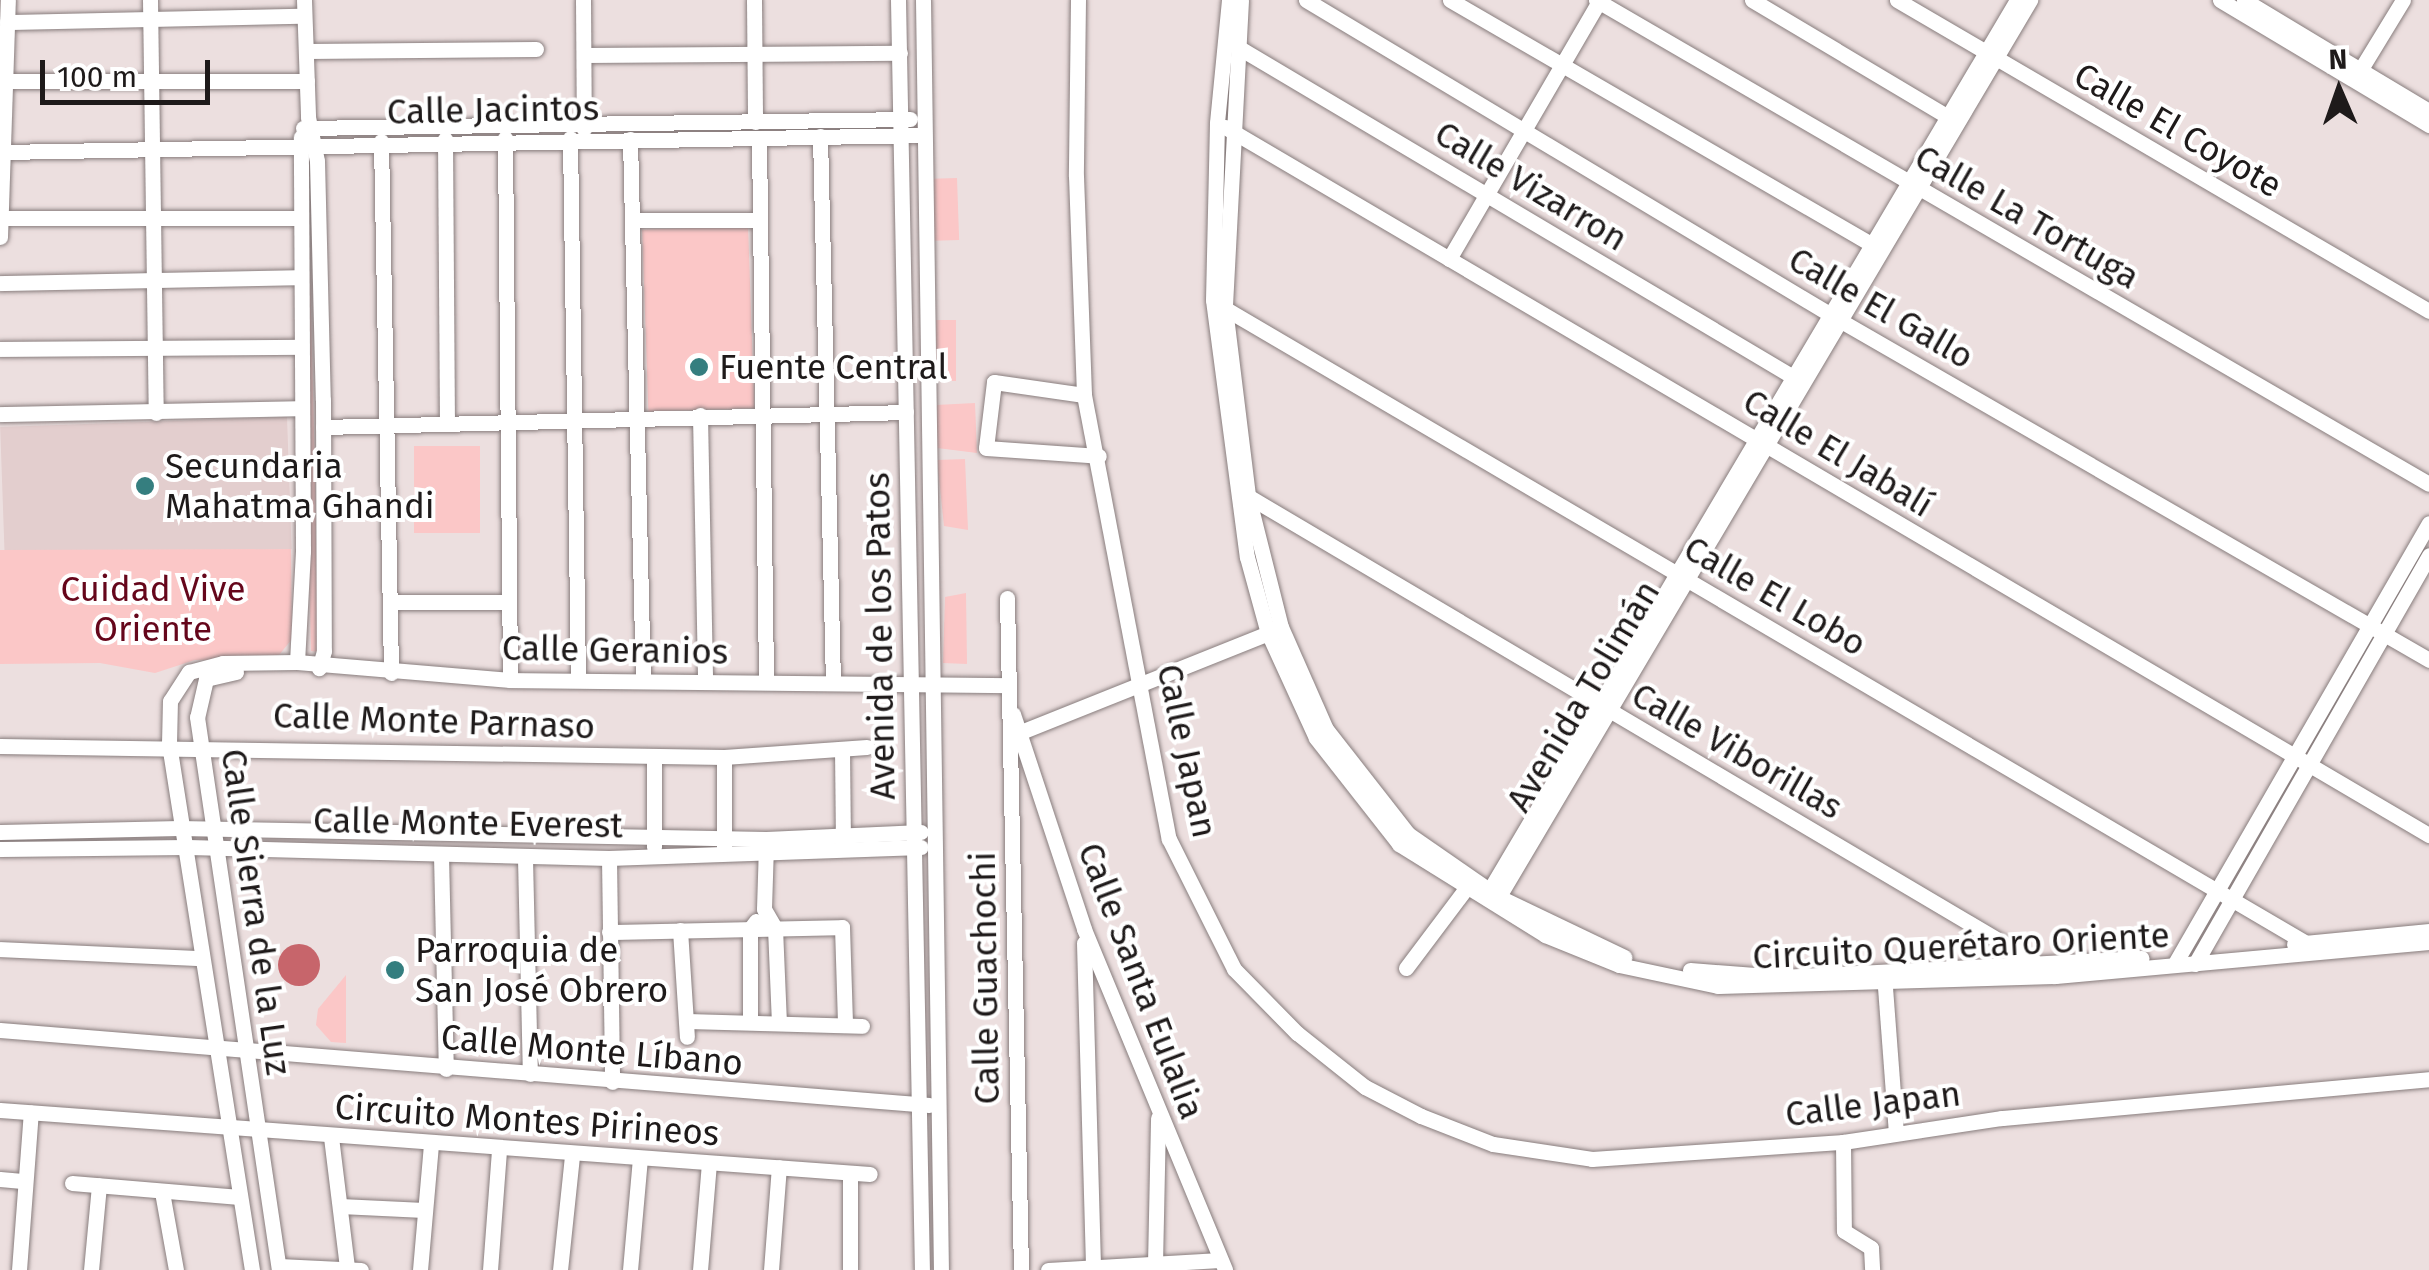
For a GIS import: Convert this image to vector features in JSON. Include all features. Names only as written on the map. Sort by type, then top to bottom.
[{"type":"street","points":[[0,237],[8,0]]},
{"type":"street","points":[[150,0],[156,413]]},
{"type":"street","points":[[578,680],[573,416],[583,0]]},
{"type":"street","points":[[754,0],[766,682]]},
{"type":"street","name":"Avenida de los Patos","points":[[898,0],[922,1270]]},
{"type":"street","name":"Avenida de los Patos","points":[[922,0],[941,1270]]},
{"type":"street","name":"Calle Japan","points":[[1078,0],[1076,176],[1084,395],[1169,839],[1234,970],[1297,1033],[1365,1086],[1493,1144],[1592,1159],[1843,1142],[1895,1126],[2429,1079]]},
{"type":"street","name":"Circuito Querétaro Oriente","points":[[1219,304],[1232,132],[1229,0]]},
{"type":"street","name":"Circuito Querétaro Oriente","points":[[1242,0],[1217,123],[1219,304],[1240,492],[1275,630],[1356,781],[1408,834],[1470,884],[1491,899],[1619,965],[1719,981],[1884,983],[2055,976],[2197,959],[2429,942]]},
{"type":"street","name":"Calle El Gallo","points":[[1306,0],[1836,318],[2429,660]]},
{"type":"street","points":[[1450,0],[1878,248]]},
{"type":"street","points":[[1752,0],[1953,120]]},
{"type":"street","name":"Calle El Coyote","points":[[1898,0],[2429,311]]},
{"type":"street","name":"Avenida Tolimán","points":[[1992,56],[2017,0]]},
{"type":"street","name":"Avenida Tolimán","points":[[1491,899],[1953,120],[2030,0]]},
{"type":"street","points":[[2244,0],[2429,126]]},
{"type":"street","points":[[2357,75],[2404,0]]},
{"type":"street","points":[[1449,259],[1599,1]]},
{"type":"street","name":"Calle La Tortuga","points":[[1599,1],[2429,484]]},
{"type":"street","points":[[2224,1],[2429,111]]},
{"type":"street","points":[[8,22],[150,19],[304,8],[322,427],[324,551],[319,668]]},
{"type":"street","name":"Calle Vizarron","points":[[1232,43],[1799,380]]},
{"type":"street","points":[[306,52],[536,49]]},
{"type":"street","points":[[584,56],[900,54]]},
{"type":"street","points":[[6,81],[307,81]]},
{"type":"street","name":"Calle Jacintos","points":[[308,132],[381,141],[579,132],[630,139],[901,118],[924,127]]},
{"type":"street","name":"Calle El Jabalí","points":[[1217,123],[2429,835]]},
{"type":"street","name":"Calle Jacintos","points":[[3,152],[152,149],[308,132],[757,130],[820,136],[901,136],[924,127]]},
{"type":"street","points":[[297,662],[303,552],[301,218],[308,132]]},
{"type":"street","points":[[820,136],[833,683]]},
{"type":"street","points":[[505,138],[512,418],[510,680]]},
{"type":"street","points":[[444,139],[447,421]]},
{"type":"street","points":[[630,139],[643,681]]},
{"type":"street","points":[[381,141],[391,673]]},
{"type":"street","points":[[1,218],[301,218]]},
{"type":"street","points":[[632,220],[760,220]]},
{"type":"street","points":[[0,284],[154,285],[300,277]]},
{"type":"street","name":"Calle El Lobo","points":[[1219,304],[1682,577],[2233,894],[2306,943]]},
{"type":"street","points":[[0,349],[301,346]]},
{"type":"street","points":[[1084,395],[994,382],[986,448],[1098,456]]},
{"type":"street","points":[[0,414],[302,408]]},
{"type":"street","points":[[322,427],[573,416],[906,412]]},
{"type":"street","points":[[700,415],[705,682]]},
{"type":"street","name":"Calle Viborillas","points":[[1240,492],[2055,976]]},
{"type":"street","points":[[2197,959],[2301,761],[2377,628],[2429,523]]},
{"type":"street","points":[[303,552],[324,551]]},
{"type":"street","points":[[2377,628],[2429,555]]},
{"type":"street","points":[[1007,598],[1007,685]]},
{"type":"street","points":[[392,602],[509,602]]},
{"type":"street","points":[[1015,734],[1275,630]]},
{"type":"street","name":"Calle Geranios","points":[[180,682],[200,666],[297,662],[319,668],[510,680],[1007,685]]},
{"type":"street","name":"Calle Sierra de la Luz","points":[[279,1268],[218,1049],[200,958],[185,847],[197,829],[196,704],[206,679],[222,671],[319,668]]},
{"type":"street","name":"Calle Sierra de la Luz","points":[[180,682],[170,701],[173,745],[197,829],[211,848],[244,1050],[239,1197],[252,1270]]},
{"type":"street","name":"Calle Santa Eulalia","points":[[1007,685],[1015,734],[1084,929],[1222,1265]]},
{"type":"street","name":"Calle Guachochi","points":[[1015,734],[1021,1270]]},
{"type":"street","name":"Calle Monte Parnaso","points":[[0,746],[198,744],[724,757],[867,746]]},
{"type":"street","points":[[842,749],[842,843]]},
{"type":"street","points":[[654,756],[654,847]]},
{"type":"street","points":[[724,757],[724,846]]},
{"type":"street","points":[[2176,961],[2217,887],[2301,761]]},
{"type":"street","points":[[47,831],[47,849]]},
{"type":"street","name":"Calle Monte Everest","points":[[0,832],[386,832],[572,838],[654,847],[935,839]]},
{"type":"street","points":[[386,832],[386,852]]},
{"type":"street","points":[[572,838],[572,858]]},
{"type":"street","points":[[766,846],[764,909],[775,928],[779,1023]]},
{"type":"street","name":"Calle Monte Everest","points":[[0,849],[185,847],[609,858],[654,847]]},
{"type":"street","points":[[442,855],[446,1068]]},
{"type":"street","points":[[524,858],[530,1074]]},
{"type":"street","points":[[609,858],[612,1082]]},
{"type":"street","points":[[1406,968],[1470,884]]},
{"type":"street","points":[[750,1022],[750,929],[764,909]]},
{"type":"street","points":[[609,932],[842,927],[844,1025]]},
{"type":"street","points":[[1084,929],[1093,1269]]},
{"type":"street","points":[[680,930],[686,1029],[750,1022],[862,1026]]},
{"type":"street","name":"Circuito Querétaro Oriente","points":[[2197,959],[2429,931]]},
{"type":"street","points":[[0,949],[200,958]]},
{"type":"street","name":"Circuito Querétaro Oriente","points":[[1884,983],[2036,963],[2176,961]]},
{"type":"street","points":[[1884,983],[1895,1126]]},
{"type":"street","points":[[0,1030],[218,1049]]},
{"type":"street","name":"Calle Monte Líbano","points":[[218,1049],[919,1106],[938,1104]]},
{"type":"street","name":"Circuito Montes Pirineos","points":[[0,1110],[431,1145],[870,1174]]},
{"type":"street","points":[[19,1270],[31,1112]]},
{"type":"street","points":[[1155,1264],[1158,1113]]},
{"type":"street","points":[[279,1268],[354,1269],[331,1137]]},
{"type":"street","points":[[1843,1142],[1844,1231],[1871,1248],[1872,1270]]},
{"type":"street","points":[[420,1270],[431,1145]]},
{"type":"street","points":[[490,1270],[499,1149]]},
{"type":"street","points":[[560,1270],[572,1155]]},
{"type":"street","points":[[630,1270],[640,1158]]},
{"type":"street","points":[[700,1270],[709,1163]]},
{"type":"street","points":[[771,1270],[779,1166]]},
{"type":"street","points":[[850,1174],[850,1270]]},
{"type":"street","points":[[0,1179],[25,1181]]},
{"type":"street","points":[[72,1183],[239,1197]]},
{"type":"street","points":[[91,1270],[98,1185]]},
{"type":"street","points":[[162,1192],[176,1270]]},
{"type":"street","points":[[340,1206],[424,1210]]},
{"type":"street","points":[[1048,1270],[1222,1265]]},
{"type":"shaded area","name":"Secundaria Mahatma Ghandi","points":[[287,417],[292,549],[5,559],[0,427]]},
{"type":"shaded area","points":[[299,944],[314,950],[320,965],[314,980],[299,986],[284,980],[278,965],[284,950]]},
{"type":"green space","points":[[957,178],[959,240],[934,241],[932,179]]},
{"type":"green space","points":[[308,191],[318,652],[311,651],[307,472]]},
{"type":"green space","points":[[748,226],[754,408],[648,412],[642,230]]},
{"type":"green space","points":[[936,320],[956,320],[956,381],[936,381]]},
{"type":"green space","points":[[975,403],[977,453],[937,448],[936,405]]},
{"type":"green space","points":[[414,446],[480,446],[480,533],[414,533]]},
{"type":"green space","points":[[965,459],[968,530],[944,526],[937,460]]},
{"type":"green space","name":"Cuidad Vive Oriente","points":[[291,549],[292,639],[275,660],[195,660],[155,673],[100,663],[0,664],[0,550]]},
{"type":"green space","points":[[966,593],[967,664],[943,663],[945,597]]},
{"type":"green space","points":[[346,975],[346,1043],[331,1042],[316,1025],[318,1009]]},
{"type":"place","name":"Fuente Central","points":[[699,367]]},
{"type":"place","name":"Secundaria Mahatma Ghandi","points":[[145,486]]},
{"type":"place","name":"Parroquia de San José Obrero","points":[[395,970]]}]
